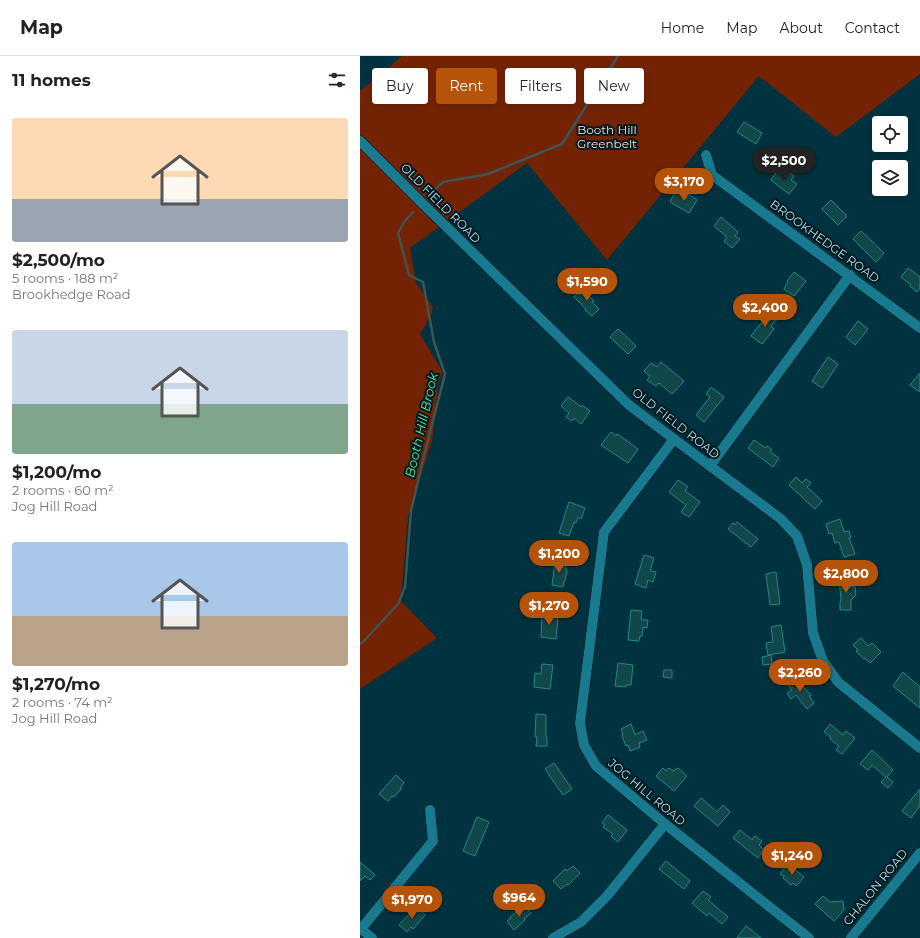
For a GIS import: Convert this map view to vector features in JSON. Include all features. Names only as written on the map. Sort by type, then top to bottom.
[{"type":"street","name":"OLD FIELD ROAD","points":[[360,141],[629,405],[781,519],[797,536],[807,565],[813,633],[823,661],[838,682],[920,748]]},
{"type":"street","name":"BROOKHEDGE ROAD","points":[[706,155],[712,175],[850,275],[920,328]]},
{"type":"street","points":[[710,466],[850,275]]},
{"type":"street","name":"JOG HILL ROAD","points":[[674,439],[604,532],[580,723],[584,745],[596,766],[665,824],[809,938]]},
{"type":"street","points":[[372,938],[360,928],[433,841],[430,810]]},
{"type":"street","points":[[553,938],[581,922],[608,896],[665,824]]},
{"type":"street","name":"CHALON ROAD","points":[[851,938],[920,853]]},
{"type":"green space","name":"Booth Hill Greenbelt","points":[[402,56],[920,56],[920,74],[836,137],[759,76],[607,260],[527,163],[410,248],[416,283],[433,307],[431,316],[420,334],[442,371],[438,386],[432,441],[408,516],[402,588],[399,599],[437,638],[360,689],[360,91],[372,81],[372,104],[428,104],[428,68],[388,68]]},
{"type":"building","points":[[744,122],[762,133],[756,144],[737,132]]},
{"type":"building","points":[[778,170],[786,176],[789,172],[794,176],[791,180],[797,184],[789,194],[771,180]]},
{"type":"building","points":[[675,192],[686,199],[688,194],[697,200],[689,213],[670,202]]},
{"type":"building","points":[[831,200],[847,216],[838,225],[822,209]]},
{"type":"building","points":[[721,217],[738,232],[735,236],[740,239],[732,248],[724,241],[727,237],[714,226]]},
{"type":"building","points":[[861,231],[884,253],[876,262],[853,239]]},
{"type":"building","points":[[908,268],[920,277],[920,288],[917,292],[901,277]]},
{"type":"building","points":[[794,272],[806,281],[794,296],[784,289],[788,282],[787,281]]},
{"type":"building","points":[[582,289],[594,301],[592,302],[599,309],[592,316],[574,297]]},
{"type":"building","points":[[771,310],[779,317],[771,326],[774,329],[762,344],[751,336]]},
{"type":"building","points":[[858,321],[868,329],[855,345],[846,337]]},
{"type":"building","points":[[618,329],[636,346],[628,354],[610,337]]},
{"type":"building","points":[[828,357],[838,364],[822,388],[812,381]]},
{"type":"building","points":[[661,362],[684,381],[672,394],[659,383],[656,386],[647,380],[650,376],[644,371],[651,363],[657,367]]},
{"type":"building","points":[[920,373],[920,392],[910,385]]},
{"type":"building","points":[[711,387],[724,397],[704,422],[696,415],[710,397],[706,394]]},
{"type":"building","points":[[568,397],[581,407],[582,405],[590,411],[581,424],[574,418],[572,421],[566,417],[569,413],[561,406]]},
{"type":"building","points":[[611,432],[616,436],[617,434],[638,449],[628,463],[601,445]]},
{"type":"building","points":[[754,440],[765,448],[767,446],[772,450],[770,452],[779,458],[773,467],[748,448]]},
{"type":"building","points":[[796,477],[802,483],[806,479],[811,483],[807,487],[822,501],[815,509],[789,485]]},
{"type":"building","points":[[678,480],[688,487],[685,491],[700,502],[689,517],[681,512],[686,505],[669,492]]},
{"type":"building","points":[[569,502],[585,508],[581,519],[578,517],[576,523],[574,522],[569,536],[559,533]]},
{"type":"building","points":[[840,519],[844,532],[849,531],[851,538],[849,538],[855,554],[844,557],[839,542],[835,543],[832,533],[829,534],[826,524]]},
{"type":"building","points":[[737,522],[758,539],[751,547],[728,529],[733,523],[735,525]]},
{"type":"building","points":[[644,555],[654,558],[650,571],[656,572],[653,582],[648,580],[646,588],[635,584]]},
{"type":"building","points":[[555,562],[566,563],[565,569],[567,569],[563,587],[552,585]]},
{"type":"building","points":[[776,572],[780,604],[770,605],[766,574]]},
{"type":"building","points":[[849,578],[850,587],[855,586],[856,595],[851,600],[851,610],[840,610],[841,600],[839,579]]},
{"type":"building","points":[[631,610],[642,611],[641,620],[648,620],[647,628],[643,627],[642,636],[640,636],[639,641],[628,640]]},
{"type":"building","points":[[542,614],[558,616],[556,639],[541,637]]},
{"type":"building","points":[[781,625],[785,652],[768,655],[766,643],[773,642],[771,627]]},
{"type":"building","points":[[861,638],[868,646],[872,643],[881,652],[870,663],[856,651],[858,650],[853,645]]},
{"type":"building","points":[[771,655],[772,664],[763,665],[762,657]]},
{"type":"building","points":[[618,663],[633,665],[631,685],[626,685],[626,687],[615,686]]},
{"type":"building","points":[[542,664],[553,665],[550,689],[534,687],[535,673],[541,674]]},
{"type":"building","points":[[664,670],[672,670],[672,678],[663,677]]},
{"type":"building","points":[[903,672],[920,687],[920,708],[893,686]]},
{"type":"building","points":[[795,678],[811,695],[809,696],[814,703],[807,709],[796,695],[791,699],[787,693],[792,690],[787,684]]},
{"type":"building","points":[[536,714],[546,715],[547,746],[536,746]]},
{"type":"building","points":[[631,724],[635,735],[643,731],[647,740],[639,743],[640,747],[630,751],[628,745],[626,746],[621,729]]},
{"type":"building","points":[[830,724],[843,735],[846,731],[855,738],[842,754],[836,750],[839,746],[824,732]]},
{"type":"building","points":[[872,750],[893,770],[887,777],[893,782],[888,788],[881,782],[886,777],[872,765],[868,770],[860,764]]},
{"type":"building","points":[[554,763],[572,789],[563,795],[545,769]]},
{"type":"building","points":[[663,768],[666,771],[669,768],[673,771],[678,768],[687,776],[674,791],[656,776]]},
{"type":"building","points":[[396,775],[404,783],[394,797],[392,796],[388,801],[379,794]]},
{"type":"building","points":[[920,789],[920,806],[911,818],[902,811]]},
{"type":"building","points":[[701,798],[717,812],[723,805],[730,812],[718,826],[694,806]]},
{"type":"building","points":[[608,815],[627,830],[618,842],[611,836],[613,834],[603,827],[605,825],[602,823]]},
{"type":"building","points":[[477,817],[489,822],[475,856],[463,851]]},
{"type":"building","points":[[740,830],[752,840],[755,836],[762,841],[759,845],[764,850],[758,858],[733,838]]},
{"type":"building","points":[[666,861],[690,881],[684,889],[659,869]]},
{"type":"building","points":[[360,862],[375,875],[370,880],[365,876],[360,881]]},
{"type":"building","points":[[788,864],[804,877],[796,886],[793,883],[791,885],[783,878],[784,876],[780,874]]},
{"type":"building","points":[[573,866],[580,873],[568,885],[567,884],[561,889],[553,881],[565,869],[567,871]]},
{"type":"building","points":[[703,891],[711,897],[708,900],[728,917],[722,924],[709,913],[707,916],[692,903]]},
{"type":"building","points":[[823,896],[830,902],[843,901],[844,910],[834,921],[815,904]]},
{"type":"building","points":[[524,906],[531,913],[514,930],[507,921]]},
{"type":"building","points":[[417,907],[425,915],[413,929],[411,927],[407,932],[399,925]]},
{"type":"building","points":[[746,926],[761,938],[737,938]]},
{"type":"waterway","name":"Booth Hill Brook","points":[[429,195],[443,182],[488,174],[562,144],[618,56]]},
{"type":"waterway","name":"Booth Hill Brook","points":[[360,643],[362,643],[398,604],[405,587],[411,511],[445,374],[434,342],[423,282],[409,275],[398,233],[404,222],[413,212]]}]
